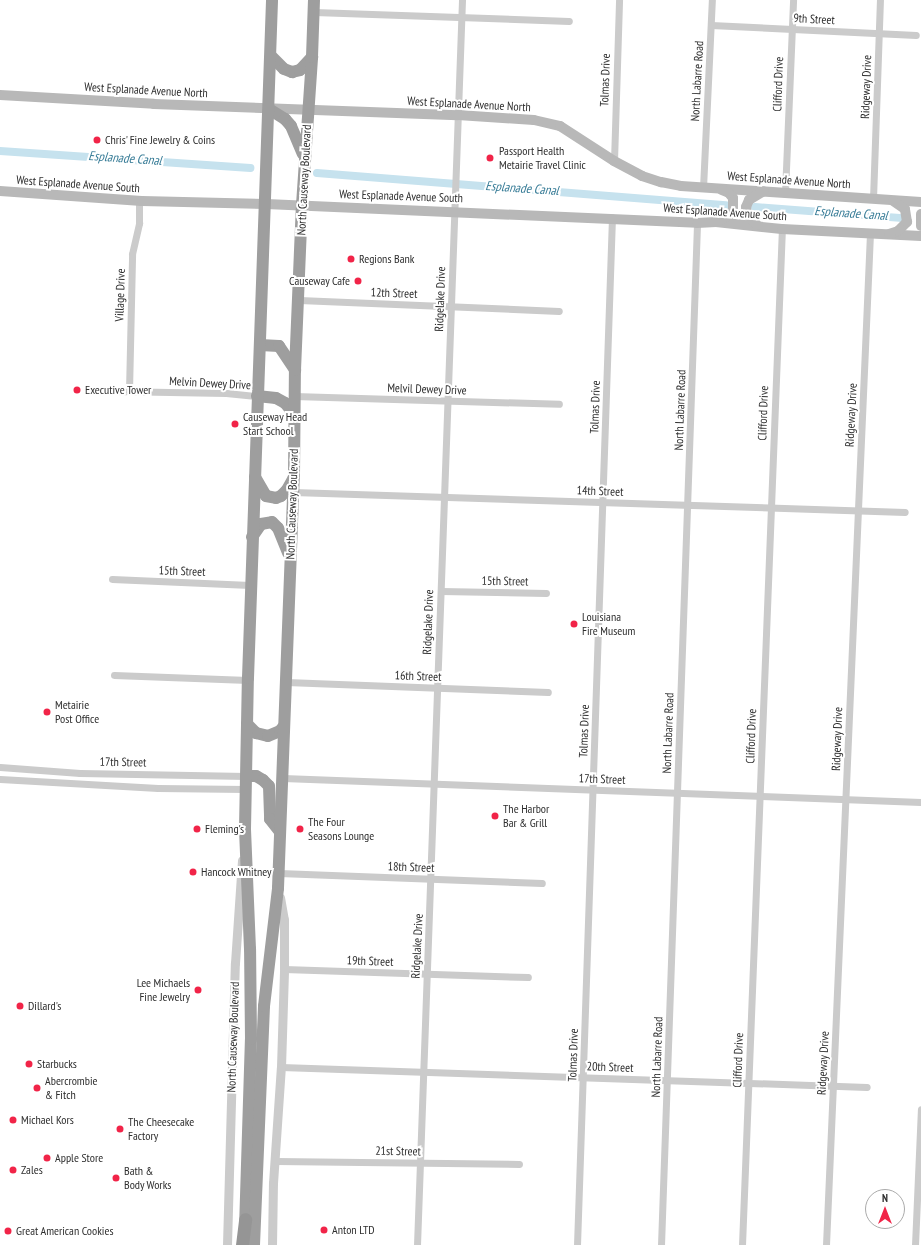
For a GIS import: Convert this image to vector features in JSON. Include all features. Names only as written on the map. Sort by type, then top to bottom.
[{"type":"highway","name":"North Causeway Boulevard","points":[[254,1245],[250,949],[245,829],[245,789],[250,584],[266,204],[272,0]]},
{"type":"highway","name":"North Causeway Boulevard","points":[[245,1219],[253,1147],[264,1006],[279,872],[294,476],[295,370],[302,205],[314,6]]},
{"type":"highway","points":[[271,56],[284,69],[292,72],[300,70],[312,57]]},
{"type":"highway","points":[[269,109],[285,118],[291,126],[305,158]]},
{"type":"highway","points":[[260,345],[279,346],[295,370]]},
{"type":"highway","points":[[257,396],[276,398],[285,403],[290,409],[294,421]]},
{"type":"highway","points":[[254,474],[266,496],[276,498],[281,496],[287,490],[294,476]]},
{"type":"highway","points":[[252,536],[261,524],[272,522],[278,528],[290,558]]},
{"type":"highway","points":[[247,724],[256,733],[268,736],[275,734],[284,726]]},
{"type":"highway","points":[[246,776],[256,776],[269,786],[270,819],[280,832]]},
{"type":"highway","points":[[243,1245],[245,1219]]},
{"type":"main road","name":"West Esplanade Avenue North","points":[[0,95],[154,104],[458,115],[534,120],[560,126],[614,161],[642,176],[661,182],[703,188],[921,202]]},
{"type":"main road","points":[[716,222],[731,214],[733,209],[733,198],[729,193],[720,189]]},
{"type":"main road","name":"West Esplanade Avenue South","points":[[0,191],[139,201],[302,205],[697,223],[716,222],[757,225],[782,229],[921,236]]},
{"type":"main road","points":[[757,225],[747,214],[746,207],[749,200],[764,191]]},
{"type":"main road","points":[[889,234],[903,227],[907,222],[906,209],[890,200]]},
{"type":"main road","points":[[921,214],[921,226]]},
{"type":"street","name":"Ridgelake Drive","points":[[417,1245],[462,0]]},
{"type":"street","name":"Tolmas Drive","points":[[614,161],[618,0]]},
{"type":"street","name":"North Labarre Road","points":[[703,188],[712,0]]},
{"type":"street","name":"Clifford Drive","points":[[785,193],[793,0]]},
{"type":"street","name":"Ridgeway Drive","points":[[873,199],[880,0]]},
{"type":"street","points":[[314,6],[461,17],[569,21]]},
{"type":"street","name":"9th Street","points":[[711,25],[916,35]]},
{"type":"street","name":"Village Drive","points":[[128,391],[132,254],[139,223],[139,201]]},
{"type":"street","name":"Tolmas Drive","points":[[577,1245],[612,218]]},
{"type":"street","name":"North Labarre Road","points":[[661,1245],[697,223]]},
{"type":"street","name":"Clifford Drive","points":[[742,1245],[782,229]]},
{"type":"street","name":"Ridgeway Drive","points":[[826,1245],[870,234]]},
{"type":"street","name":"12th Street","points":[[299,300],[559,311]]},
{"type":"street","name":"Melvin Dewey Drive","points":[[113,391],[226,393],[257,396]]},
{"type":"street","name":"Melvil Dewey Drive","points":[[294,396],[559,404]]},
{"type":"street","name":"14th Street","points":[[293,492],[905,512]]},
{"type":"street","name":"15th Street","points":[[112,579],[250,584]]},
{"type":"street","name":"15th Street","points":[[441,591],[546,593]]},
{"type":"street","points":[[114,675],[248,680]]},
{"type":"street","name":"16th Street","points":[[286,682],[548,692]]},
{"type":"street","name":"17th Street","points":[[0,767],[80,772],[246,776]]},
{"type":"street","name":"17th Street","points":[[283,778],[921,802]]},
{"type":"street","name":"17th Street","points":[[0,779],[158,788],[245,789]]},
{"type":"street","name":"North Causeway Boulevard","points":[[228,1242],[235,963],[239,883],[245,829]]},
{"type":"street","name":"18th Street","points":[[279,872],[542,883]]},
{"type":"street","name":"North Causeway Boulevard","points":[[272,1245],[273,1183],[276,1161],[284,969],[284,920],[278,888]]},
{"type":"street","name":"19th Street","points":[[284,969],[528,977]]},
{"type":"street","name":"20th Street","points":[[280,1067],[867,1087]]},
{"type":"street","points":[[915,1245],[921,1109]]},
{"type":"street","name":"21st Street","points":[[276,1161],[520,1164]]},
{"type":"waterway","name":"Esplanade Canal","points":[[0,151],[250,168]]},
{"type":"waterway","name":"Esplanade Canal","points":[[317,173],[726,205]]},
{"type":"waterway","name":"Esplanade Canal","points":[[755,207],[900,218]]},
{"type":"place","name":"Chris' Fine Jewelry & Coins","points":[[97,140]]},
{"type":"place","name":"Passport Health Metairie Travel Clinic","points":[[490,158]]},
{"type":"place","name":"Regions Bank","points":[[351,259]]},
{"type":"place","name":"Causeway Cafe","points":[[358,281]]},
{"type":"place","name":"Executive Tower","points":[[77,390]]},
{"type":"place","name":"Causeway Head Start School","points":[[235,424]]},
{"type":"place","name":"Louisiana Fire Museum","points":[[574,624]]},
{"type":"place","name":"Metairie Post Office","points":[[47,712]]},
{"type":"place","name":"The Harbor Bar & Grill","points":[[495,816]]},
{"type":"place","name":"Fleming's","points":[[197,829]]},
{"type":"place","name":"The Four Seasons Lounge","points":[[300,829]]},
{"type":"place","name":"Hancock Whitney","points":[[193,872]]},
{"type":"place","name":"Lee Michaels Fine Jewelry","points":[[198,990]]},
{"type":"place","name":"Dillard's","points":[[20,1006]]},
{"type":"place","name":"Starbucks","points":[[29,1064]]},
{"type":"place","name":"Abercrombie & Fitch","points":[[37,1088]]},
{"type":"place","name":"Michael Kors","points":[[13,1120]]},
{"type":"place","name":"The Cheesecake Factory","points":[[120,1129]]},
{"type":"place","name":"Apple Store","points":[[47,1158]]},
{"type":"place","name":"Zales","points":[[13,1170]]},
{"type":"place","name":"Bath & Body Works","points":[[116,1178]]},
{"type":"place","name":"Anton LTD","points":[[324,1230]]},
{"type":"place","name":"Great American Cookies","points":[[8,1231]]}]
